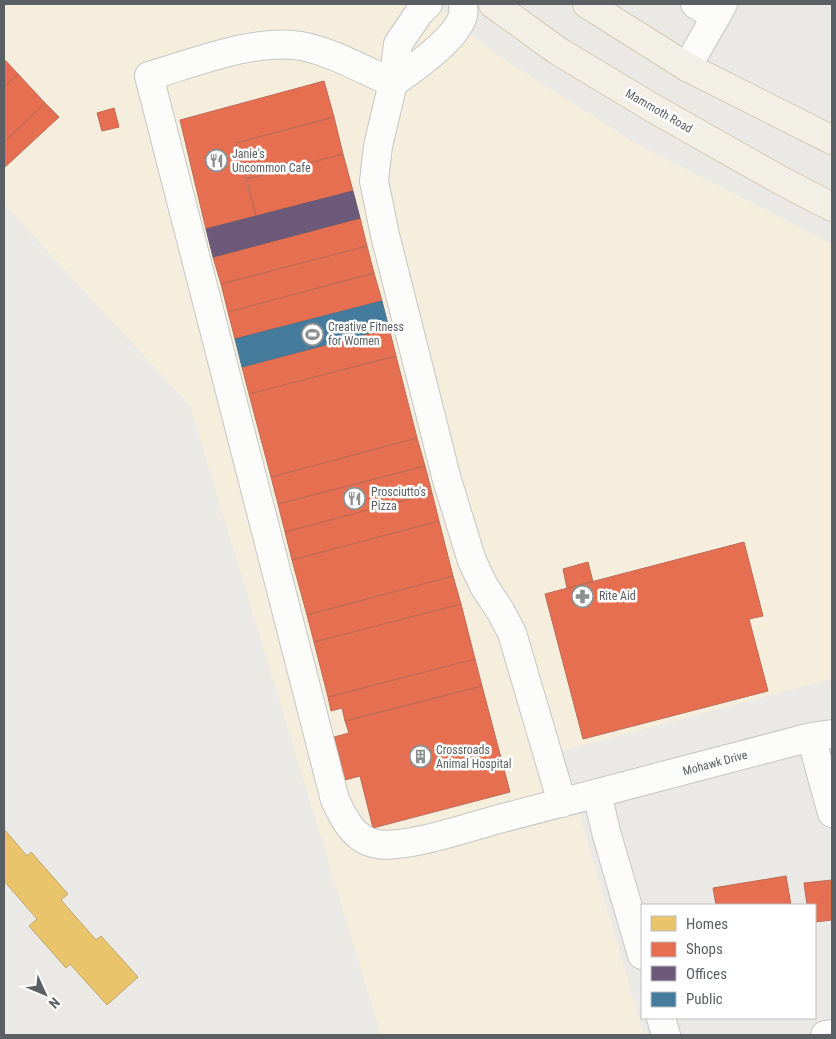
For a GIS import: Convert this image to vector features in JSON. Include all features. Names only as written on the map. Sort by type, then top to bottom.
[{"type":"main road","name":"Mammoth Road","points":[[493,4],[558,50],[651,107],[780,180],[832,207]]},
{"type":"main road","points":[[587,4],[687,67],[832,140]]},
{"type":"street","points":[[428,4],[398,44],[393,84],[378,146],[374,181],[385,235],[447,480],[472,561],[484,586],[512,633],[562,803]]},
{"type":"street","points":[[393,84],[421,63],[452,34],[463,15],[463,4]]},
{"type":"street","points":[[687,67],[711,8]]},
{"type":"street","name":"Mohawk Drive","points":[[393,84],[342,60],[303,46],[278,44],[239,50],[149,76],[335,800],[344,820],[358,836],[375,844],[391,846],[562,803],[825,732]]},
{"type":"street","points":[[825,732],[832,813]]},
{"type":"street","points":[[597,793],[606,832],[641,952]]},
{"type":"street","points":[[661,1019],[666,1035]]},
{"type":"street","points":[[826,1035],[832,1034]]},
{"type":"shaded area","points":[[4,4],[436,4],[494,53],[635,143],[832,244],[832,679],[561,751],[644,1035],[381,1035],[190,406],[4,204]]},
{"type":"building: Homes","points":[[4,829],[27,856],[31,852],[68,894],[61,900],[96,940],[101,936],[138,977],[107,1005],[70,964],[66,968],[29,926],[37,919],[4,881]]},
{"type":"building: Shops","points":[[4,59],[18,74],[4,87]]},
{"type":"building: Shops","points":[[18,74],[45,103],[4,142],[4,87]]},
{"type":"building: Shops","name":"Janie's Uncommon Cafe","points":[[324,81],[334,117],[236,143],[256,216],[206,229],[180,120]]},
{"type":"building: Shops","points":[[45,103],[59,117],[4,168],[4,142]]},
{"type":"building: Shops","points":[[114,108],[119,127],[102,131],[97,113]]},
{"type":"building: Shops","points":[[334,117],[343,154],[247,179],[236,143]]},
{"type":"building: Shops","points":[[343,154],[353,191],[256,216],[247,179]]},
{"type":"building: Shops","points":[[360,218],[367,246],[221,284],[213,257]]},
{"type":"building: Shops","points":[[367,246],[374,273],[228,312],[221,284]]},
{"type":"building: Shops","points":[[374,273],[382,301],[235,339],[228,312]]},
{"type":"building: Shops","points":[[389,328],[396,356],[249,394],[242,367]]},
{"type":"building: Shops","points":[[396,356],[417,438],[271,477],[249,394]]},
{"type":"building: Shops","points":[[417,438],[425,466],[278,504],[271,477]]},
{"type":"building: Shops","name":"Prosciutto's Pizza","points":[[425,466],[432,493],[285,532],[278,504]]},
{"type":"building: Shops","points":[[432,493],[439,521],[292,560],[285,532]]},
{"type":"building: Shops","points":[[439,521],[453,576],[307,615],[292,560]]},
{"type":"building: Shops","name":"Rite Aid","points":[[744,542],[763,616],[749,619],[768,691],[583,739],[545,594]]},
{"type":"building: Shops","points":[[588,562],[593,582],[567,588],[563,569]]},
{"type":"building: Shops","points":[[453,576],[461,604],[314,642],[307,615]]},
{"type":"building: Shops","points":[[461,604],[475,659],[328,697],[314,642]]},
{"type":"building: Shops","points":[[475,659],[482,686],[345,721],[342,708],[331,711],[328,697]]},
{"type":"building: Shops","name":"Crossroads Animal Hospital","points":[[482,686],[510,792],[373,828],[360,776],[345,780],[334,737],[349,733],[345,721]]},
{"type":"building: Shops","points":[[786,876],[791,904],[716,904],[713,888]]},
{"type":"building: Shops","points":[[832,880],[832,920],[816,922],[816,904],[807,904],[804,883]]},
{"type":"building: Offices","points":[[353,191],[360,218],[213,257],[206,229]]},
{"type":"building: Public","name":"Creative Fitness for Women","points":[[382,301],[389,328],[242,367],[235,339]]},
{"type":"place","name":"Janie's Uncommon Cafe","points":[[216,161]]},
{"type":"place","name":"Creative Fitness for Women","points":[[312,334]]},
{"type":"place","name":"Prosciutto's Pizza","points":[[355,499]]},
{"type":"place","name":"Rite Aid","points":[[583,596]]},
{"type":"place","name":"Crossroads Animal Hospital","points":[[420,757]]}]
